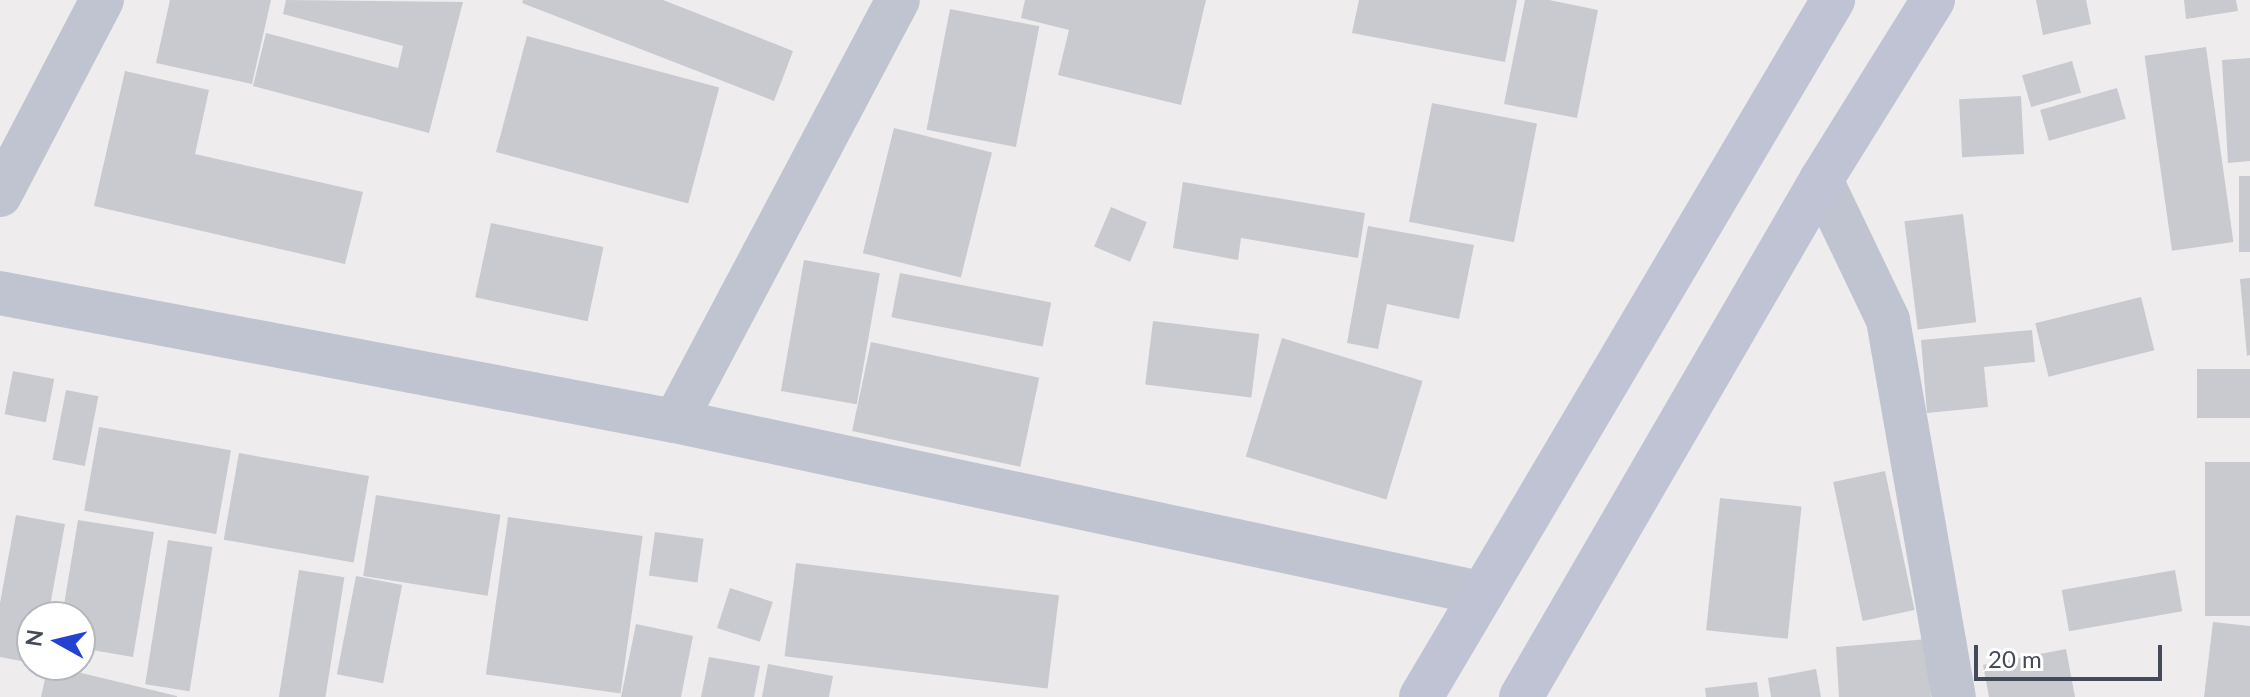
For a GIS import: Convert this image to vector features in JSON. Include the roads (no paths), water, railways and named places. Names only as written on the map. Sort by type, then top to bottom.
[{"type":"main road","points":[[1421,697],[1833,0]]},
{"type":"main road","points":[[1521,697],[1821,180],[1933,0]]},
{"type":"street","points":[[0,195],[102,0]]},
{"type":"street","points":[[675,421],[898,0]]},
{"type":"street","points":[[1821,180],[1888,320],[1954,697]]},
{"type":"street","points":[[0,293],[675,421],[1480,593]]}]
